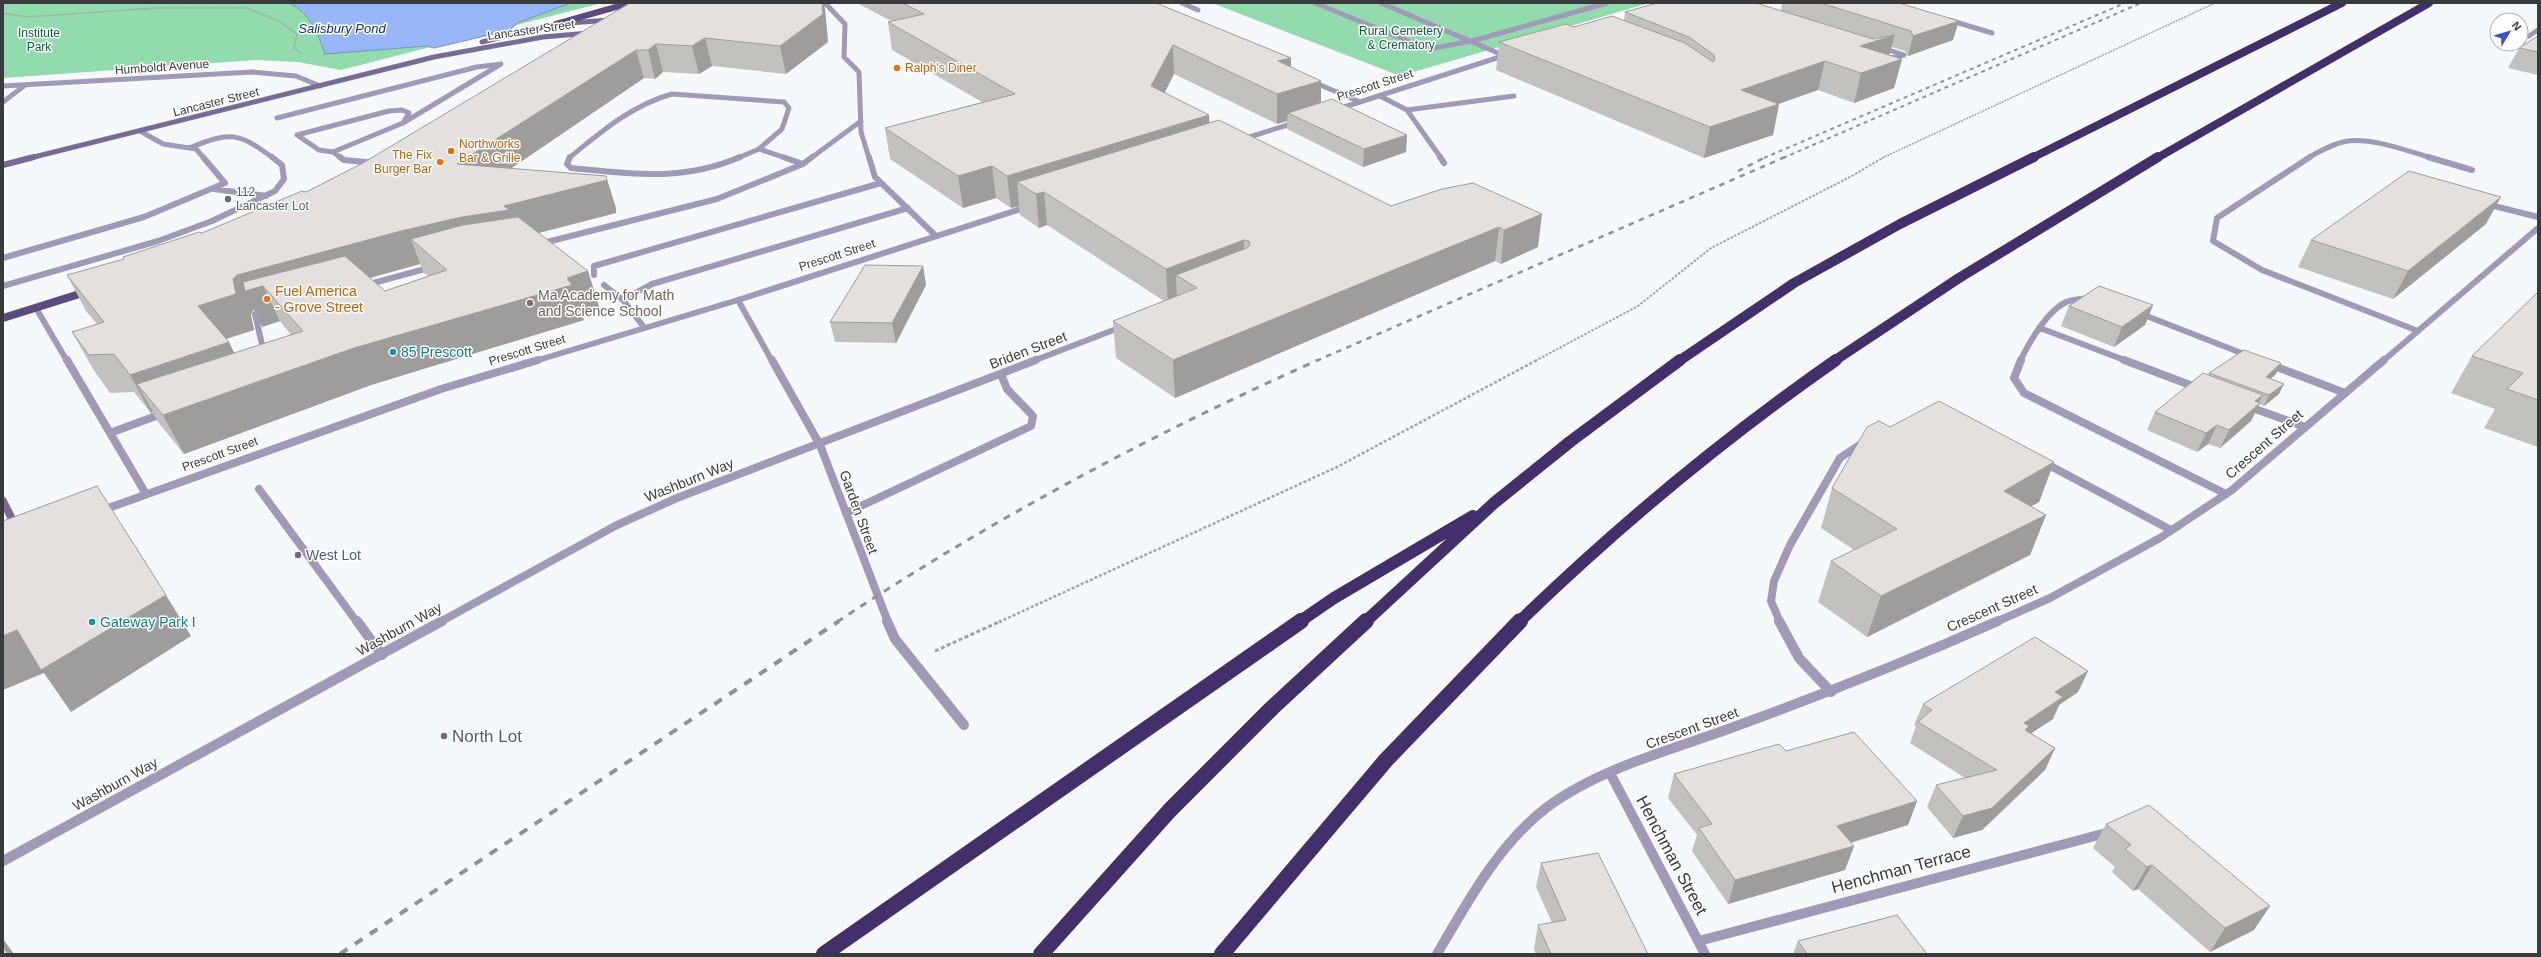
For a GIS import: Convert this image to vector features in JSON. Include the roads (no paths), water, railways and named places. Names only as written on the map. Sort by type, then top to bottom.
[{"type":"highway","points":[[1041,954],[1170,810],[1272,708],[1494,503],[1571,441],[1673,365],[1794,283],[1900,224],[2342,3]]},
{"type":"highway","points":[[1222,954],[1302,854],[1437,703],[1582,561],[1691,468],[1806,380],[1969,269],[2429,3]]},
{"type":"highway","points":[[824,954],[1162,716],[1328,602],[1494,503]]},
{"type":"main road","points":[[556,24],[630,3]]},
{"type":"main road","name":"Lancaster Street","points":[[3,165],[434,57],[556,24],[614,20]]},
{"type":"main road","name":"Lancaster Street","points":[[434,57],[543,36],[592,33]]},
{"type":"main road","points":[[3,318],[96,289]]},
{"type":"main road","points":[[3,501],[20,534]]},
{"type":"street","points":[[825,3],[845,24],[844,57],[859,72],[861,132],[875,177],[936,236]]},
{"type":"street","points":[[1182,3],[1198,10]]},
{"type":"street","points":[[1315,3],[1413,43],[1434,48],[1472,41],[1607,3]]},
{"type":"street","points":[[1381,3],[1505,56]]},
{"type":"street","points":[[1942,18],[1992,33]]},
{"type":"street","points":[[2529,36],[2538,30]]},
{"type":"street","points":[[1875,46],[1904,55],[1882,60]]},
{"type":"street","name":"Prescott Street","points":[[1332,111],[1513,54]]},
{"type":"street","points":[[277,118],[477,67],[501,64],[403,123],[333,152]]},
{"type":"street","name":"Humboldt Avenue","points":[[3,86],[257,72],[291,74],[304,77],[320,86]]},
{"type":"street","points":[[1303,78],[1360,102]]},
{"type":"street","points":[[3,102],[25,85]]},
{"type":"street","points":[[759,149],[782,129],[789,108],[784,102],[672,94],[659,97],[641,105],[569,158],[567,164],[571,168],[579,169],[662,175],[688,173],[728,163],[759,149],[803,164]]},
{"type":"street","points":[[1380,96],[1407,110],[1444,163]]},
{"type":"street","points":[[1407,110],[1514,96]]},
{"type":"street","points":[[384,163],[344,160],[333,152],[319,150],[297,135],[389,111],[402,110],[409,113],[403,123]]},
{"type":"street","points":[[1238,141],[1303,120]]},
{"type":"street","points":[[528,247],[717,199],[803,164],[861,121]]},
{"type":"street","points":[[3,258],[157,213],[225,183],[196,149],[163,144],[140,131]]},
{"type":"street","points":[[3,286],[158,241],[212,221],[275,191],[284,179],[282,165],[248,139],[237,135],[220,136],[189,148]]},
{"type":"street","points":[[2418,331],[2262,270],[2213,240],[2217,218],[2320,152],[2347,141],[2380,145],[2472,170]]},
{"type":"street","points":[[594,275],[594,266],[881,183]]},
{"type":"street","points":[[214,189],[266,196]]},
{"type":"street","points":[[2478,202],[2538,217]]},
{"type":"street","name":"Prescott Street","points":[[95,513],[433,391],[644,326],[738,300],[1035,204]]},
{"type":"street","points":[[623,300],[652,284],[908,208]]},
{"type":"street","name":"Crescent Street","points":[[1437,954],[1466,904],[1511,841],[1556,802],[1610,773],[1831,692],[1946,644],[2050,598],[2171,530],[2226,494],[2538,228]]},
{"type":"street","points":[[361,286],[437,266]]},
{"type":"street","points":[[604,285],[623,300],[644,326]]},
{"type":"street","points":[[2096,300],[2089,298],[2066,302],[2040,328],[2016,367],[2014,378],[2024,393],[2226,494]]},
{"type":"street","name":"Garden Street","points":[[738,300],[820,445],[875,593],[894,639],[964,726]]},
{"type":"street","points":[[36,308],[146,494]]},
{"type":"street","points":[[266,363],[256,314],[271,310]]},
{"type":"street","points":[[2132,311],[2256,359]]},
{"type":"street","name":"Briden Street","points":[[820,445],[1135,322]]},
{"type":"street","points":[[2040,328],[2208,391]]},
{"type":"street","points":[[2264,362],[2345,393]]},
{"type":"street","points":[[846,513],[1031,426],[1033,416],[1007,389],[1001,374]]},
{"type":"street","points":[[2237,402],[2305,427]]},
{"type":"street","points":[[110,433],[175,410]]},
{"type":"street","points":[[1831,692],[1799,658],[1785,634],[1770,601],[1774,580],[1790,545],[1840,458],[1872,437]]},
{"type":"street","name":"Washburn Way","points":[[3,861],[382,655],[617,525],[677,498],[820,445]]},
{"type":"street","points":[[2035,458],[2171,530]]},
{"type":"street","points":[[259,489],[382,655]]},
{"type":"street","name":"Henchman Street","points":[[1610,773],[1705,954]]},
{"type":"street","name":"Henchman Terrace","points":[[1699,941],[2112,831]]},
{"type":"water","name":"Salisbury Pond","points":[[289,3],[571,3],[517,23],[510,30],[434,48],[427,46],[325,54],[316,31],[308,18],[297,7]]},
{"type":"railway","points":[[1764,158],[2125,3]]},
{"type":"railway","points":[[1783,158],[2141,3]]},
{"type":"railway","points":[[1316,361],[1785,157]]},
{"type":"railway","points":[[1738,171],[1764,158]]},
{"type":"railway","points":[[837,622],[953,549],[1072,481],[1194,418],[1318,360]]},
{"type":"railway","points":[[340,954],[839,621]]},
{"type":"place","name":"Ralph's Diner","points":[[897,68]]},
{"type":"place","name":"Northworks Bar & Grille","points":[[451,151]]},
{"type":"place","name":"The Fix Burger Bar","points":[[440,162]]},
{"type":"place","name":"112 Lancaster Lot","points":[[228,199]]},
{"type":"place","name":"Fuel America - Grove Street","points":[[267,299]]},
{"type":"place","name":"Ma Academy for Math and Science School","points":[[530,303]]},
{"type":"place","name":"85 Prescott","points":[[393,352]]},
{"type":"place","name":"West Lot","points":[[298,555]]},
{"type":"place","name":"Gateway Park I","points":[[92,622]]},
{"type":"place","name":"North Lot","points":[[444,736]]},
{"type":"park label","name":"Rural Cemetery & Crematory","points":[[1401,38]]},
{"type":"park label","name":"Institute Park","points":[[39,40]]}]
